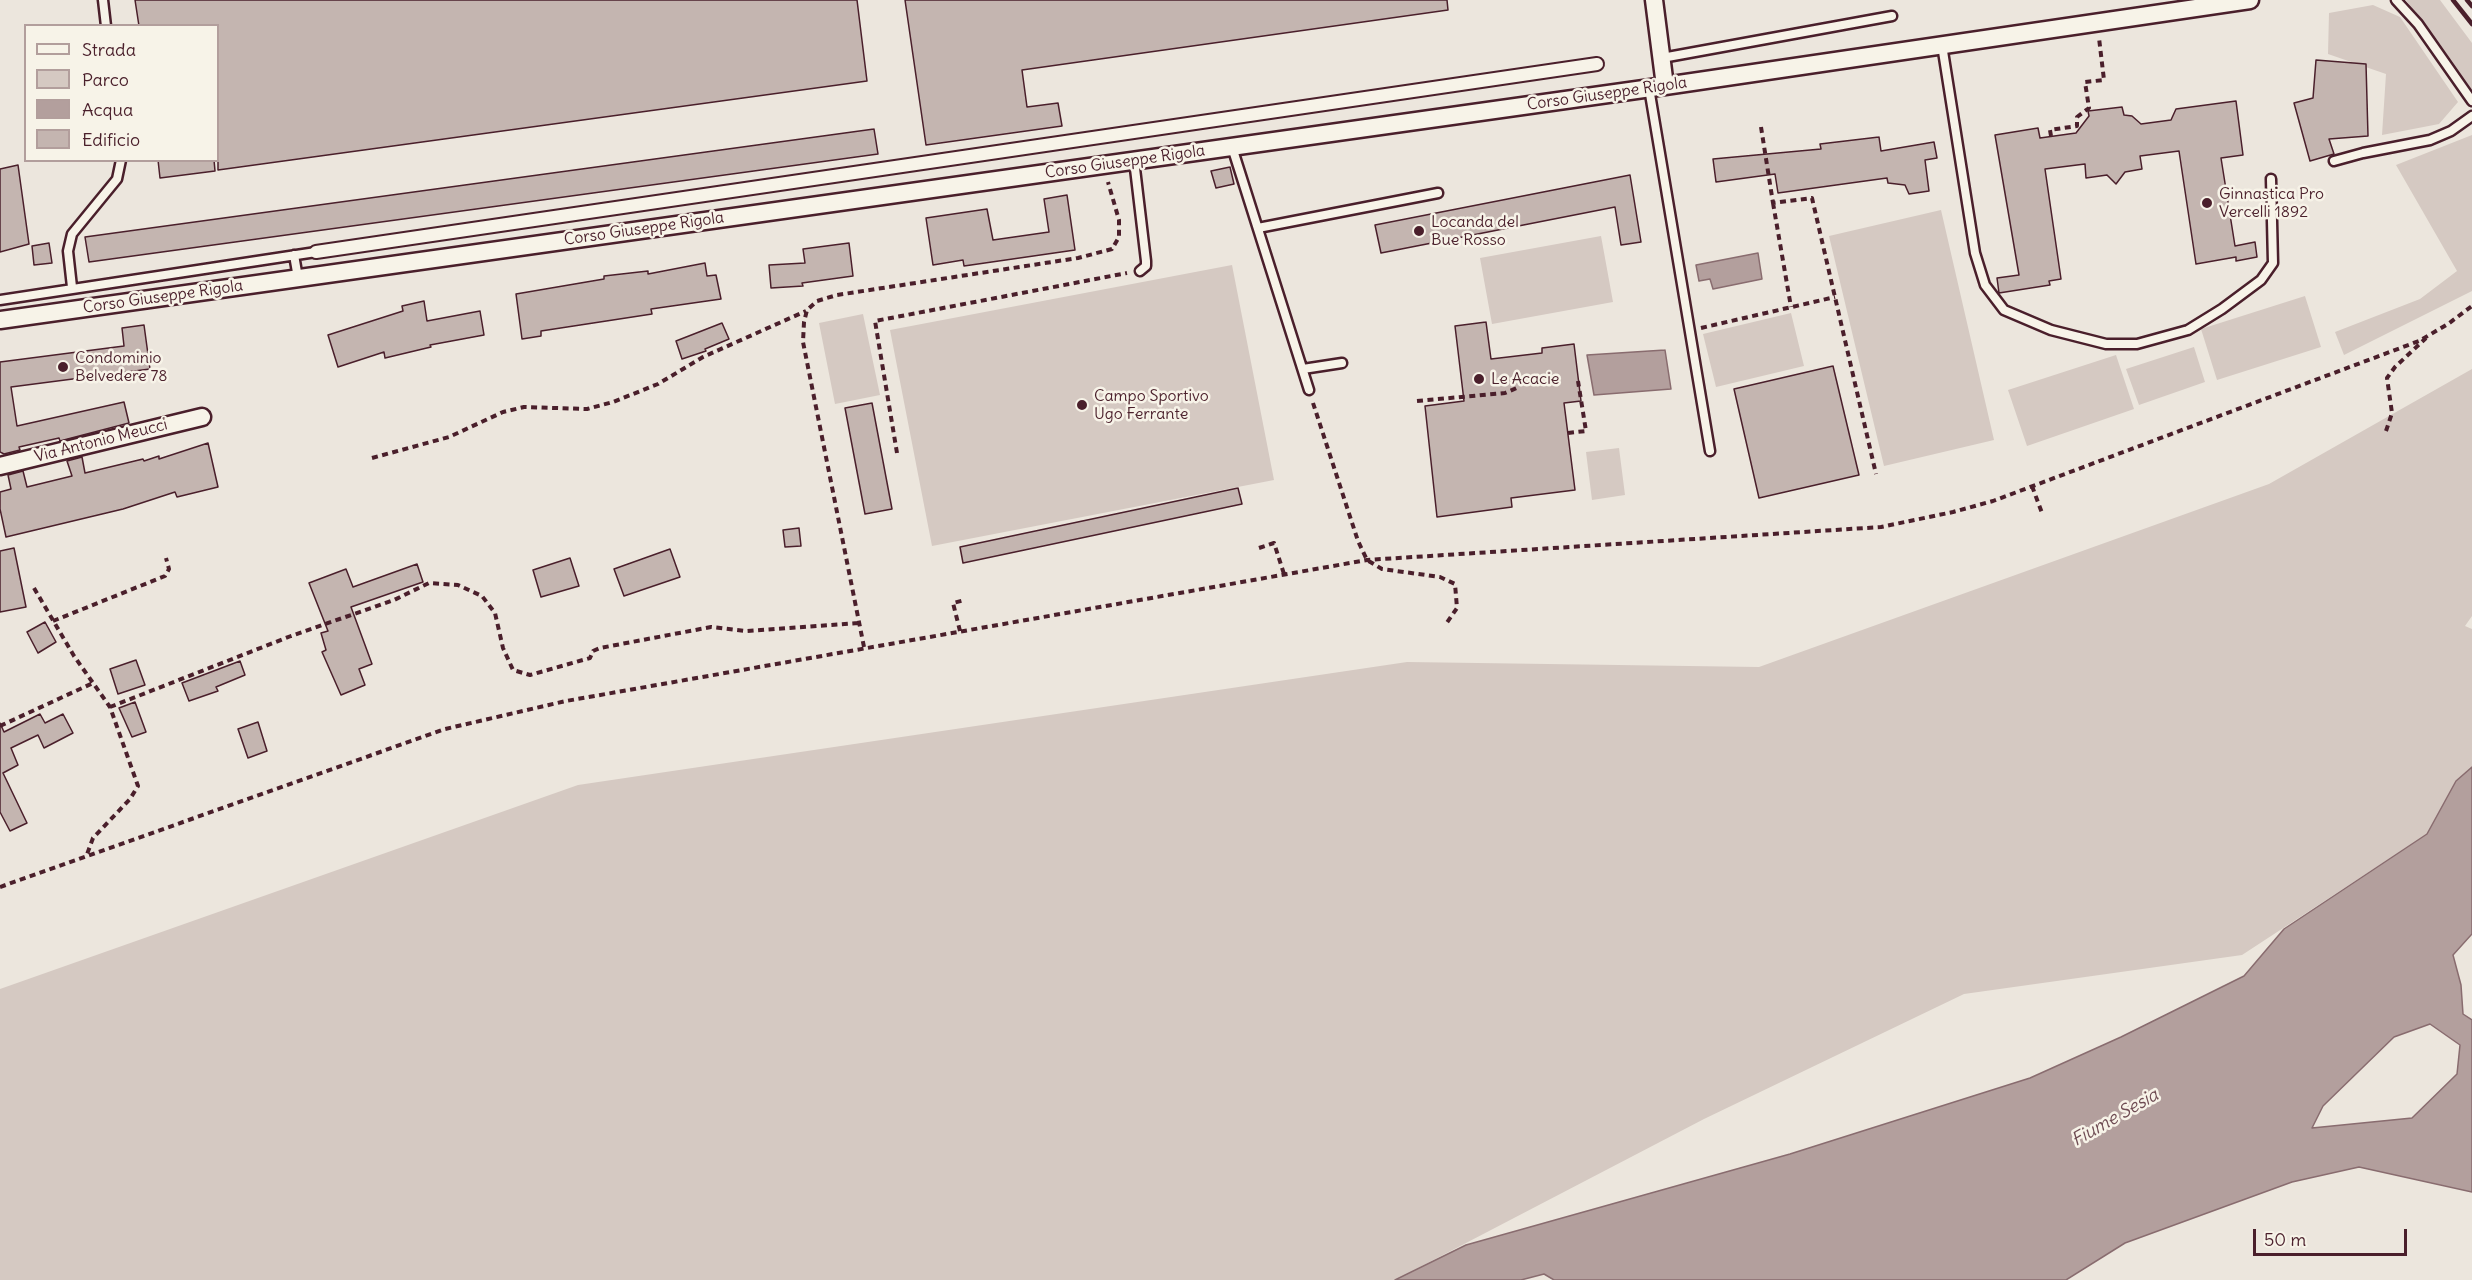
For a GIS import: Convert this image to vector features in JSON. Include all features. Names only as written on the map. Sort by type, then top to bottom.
[{"type":"street","points":[[1654,0],[1662,58],[1657,87]]},
{"type":"street","name":"Corso Giuseppe Rigola","points":[[0,320],[1657,87],[2250,0]]},
{"type":"street","points":[[316,252],[1597,64]]},
{"type":"street","name":"Via Antonio Meucci","points":[[0,466],[202,417]]},
{"type":"lane","points":[[103,0],[106,24]]},
{"type":"lane","points":[[2396,0],[2418,24],[2472,101]]},
{"type":"lane","points":[[1662,58],[1892,16]]},
{"type":"lane","points":[[1942,45],[1975,253],[1985,285],[2004,310],[2051,330],[2106,344],[2137,344],[2188,330],[2222,309],[2261,280],[2273,263],[2271,179]]},
{"type":"lane","points":[[1657,87],[1690,330],[1710,451]]},
{"type":"lane","points":[[2334,161],[2430,140],[2451,131],[2472,116]]},
{"type":"lane","points":[[1232,147],[1309,390]]},
{"type":"lane","points":[[1134,160],[1146,261],[1146,266],[1140,271]]},
{"type":"lane","points":[[72,287],[68,251],[72,234],[117,179],[121,162]]},
{"type":"lane","points":[[1258,228],[1438,193]]},
{"type":"lane","points":[[0,300],[72,287],[316,252]]},
{"type":"lane","points":[[294,255],[298,278]]},
{"type":"lane","points":[[1303,369],[1342,363]]},
{"type":"path","points":[[2051,136],[2050,130],[2077,126],[2077,117],[2089,108],[2085,82],[2104,80],[2099,43]]},
{"type":"path","points":[[1761,127],[1791,307]]},
{"type":"path","points":[[372,458],[449,437],[502,412],[525,407],[587,409],[614,402],[658,384],[704,357],[807,310],[817,301],[837,295],[1078,258],[1112,249],[1119,237],[1119,220],[1110,187],[1100,165]]},
{"type":"path","points":[[1773,203],[1812,198],[1876,474]]},
{"type":"path","points":[[897,453],[875,321],[1140,271]]},
{"type":"path","points":[[1690,330],[1835,297]]},
{"type":"path","points":[[2386,431],[2392,413],[2387,378],[2395,367],[2432,334],[2472,306]]},
{"type":"path","points":[[807,310],[803,342],[864,647]]},
{"type":"path","points":[[0,887],[445,729],[566,700],[1367,560],[1881,527],[1953,512],[2032,486],[2432,334]]},
{"type":"path","points":[[1568,433],[1586,431],[1578,381]]},
{"type":"path","points":[[1417,401],[1505,393],[1519,387]]},
{"type":"path","points":[[1309,390],[1358,541],[1367,560],[1382,569],[1440,578],[1455,584],[1457,608],[1446,624]]},
{"type":"path","points":[[2032,486],[2042,513]]},
{"type":"path","points":[[1259,548],[1274,543],[1284,574]]},
{"type":"path","points":[[53,621],[165,576],[168,569],[166,558]]},
{"type":"path","points":[[110,707],[291,636],[394,600],[429,583],[458,585],[483,596],[495,613],[503,648],[513,670],[530,675],[590,658],[593,651],[600,648],[711,627],[746,631],[858,623]]},
{"type":"path","points":[[34,588],[110,707],[138,790],[93,838],[86,857]]},
{"type":"path","points":[[960,631],[953,603],[965,600]]},
{"type":"path","points":[[0,726],[93,682]]},
{"type":"green space","points":[[2406,0],[2440,0],[2472,43],[2472,92]]},
{"type":"green space","points":[[2373,5],[2400,17],[2458,102],[2439,124],[2382,135],[2386,74],[2328,54],[2329,13]]},
{"type":"green space","points":[[2472,135],[2472,291],[2344,355],[2335,332],[2420,299],[2457,271],[2396,165]]},
{"type":"green space","points":[[1941,210],[1994,440],[1884,466],[1829,236]]},
{"type":"green space","points":[[1601,236],[1613,302],[1492,324],[1480,258]]},
{"type":"green space","name":"Campo Sportivo Ugo Ferrante","points":[[1232,265],[1274,480],[932,546],[890,330]]},
{"type":"green space","points":[[2305,296],[2321,347],[2217,380],[2201,329]]},
{"type":"green space","points":[[1791,313],[1804,366],[1716,387],[1703,334]]},
{"type":"green space","points":[[863,314],[880,395],[835,404],[819,323]]},
{"type":"green space","points":[[2194,347],[2205,382],[2139,405],[2126,369]]},
{"type":"green space","points":[[2116,355],[2134,409],[2027,446],[2008,390]]},
{"type":"green space","points":[[2472,369],[2472,616],[2465,626],[2472,629],[2472,767],[2456,781],[2427,834],[2242,955],[1964,994],[1704,1119],[1395,1280],[0,1280],[0,989],[578,785],[1407,662],[1759,667],[2269,484]]},
{"type":"green space","points":[[1619,448],[1625,495],[1592,500],[1586,452]]},
{"type":"water","points":[[1758,253],[1762,279],[1713,289],[1710,279],[1699,281],[1696,265]]},
{"type":"water","points":[[1665,350],[1671,389],[1594,395],[1587,355]]},
{"type":"water","name":"Fiume Sesia","points":[[2472,767],[2472,934],[2453,955],[2461,985],[2463,1014],[2472,1020],[2472,1192],[2359,1167],[2292,1182],[2125,1243],[2066,1280],[1554,1280],[1544,1274],[1521,1280],[1395,1280],[1466,1245],[1790,1154],[2030,1078],[2121,1037],[2244,976],[2284,929],[2427,834],[2456,781]],"holes":[[[2430,1024],[2460,1045],[2457,1074],[2412,1118],[2312,1128],[2323,1106],[2394,1037]]]},
{"type":"building","points":[[135,0],[857,0],[867,81],[218,170],[219,24],[139,24]]},
{"type":"building","points":[[905,0],[1447,0],[1448,10],[1022,70],[1027,107],[1058,103],[1062,126],[926,145]]},
{"type":"building","points":[[2316,60],[2366,64],[2368,136],[2329,139],[2334,154],[2310,161],[2294,103],[2313,98]]},
{"type":"building","points":[[2236,101],[2243,155],[2221,158],[2235,246],[2255,242],[2257,257],[2236,261],[2236,257],[2196,264],[2179,151],[2140,156],[2142,169],[2125,172],[2116,184],[2107,175],[2086,178],[2085,164],[2045,169],[2061,279],[2049,281],[2050,285],[1999,293],[1997,278],[2019,275],[1995,135],[2038,128],[2040,138],[2076,133],[2089,116],[2088,111],[2122,107],[2124,115],[2132,116],[2141,124],[2171,120],[2176,109]]},
{"type":"building","points":[[874,129],[878,154],[89,262],[85,237]]},
{"type":"building","points":[[1879,137],[1881,151],[1934,142],[1937,158],[1925,160],[1929,191],[1909,194],[1905,185],[1888,183],[1887,178],[1778,193],[1775,174],[1716,182],[1713,159],[1821,149],[1820,144]]},
{"type":"building","points":[[158,162],[214,162],[215,171],[160,178]]},
{"type":"building","points":[[18,165],[29,244],[0,252],[0,169]]},
{"type":"building","points":[[1230,167],[1234,184],[1216,188],[1211,171]]},
{"type":"building","points":[[1630,175],[1641,242],[1621,245],[1615,207],[1381,253],[1375,225]]},
{"type":"building","points":[[1067,195],[1075,250],[964,266],[963,260],[933,265],[926,218],[987,209],[993,240],[1049,232],[1044,199]]},
{"type":"building","points":[[49,243],[52,263],[34,265],[32,246]]},
{"type":"building","points":[[849,243],[853,276],[802,283],[803,286],[771,288],[769,265],[805,263],[803,249]]},
{"type":"building","points":[[705,263],[707,276],[716,275],[721,299],[651,309],[652,314],[541,331],[541,336],[522,339],[516,294],[604,279],[604,276],[648,271],[648,274]]},
{"type":"building","points":[[424,301],[427,321],[480,311],[484,335],[430,345],[431,347],[385,358],[384,352],[338,367],[328,335],[403,311],[402,306]]},
{"type":"building","points":[[1486,322],[1491,359],[1542,353],[1542,348],[1574,344],[1581,401],[1564,403],[1575,490],[1511,498],[1512,507],[1437,517],[1425,406],[1464,401],[1455,326]]},
{"type":"building","points":[[722,323],[729,339],[705,349],[706,351],[682,359],[676,341]]},
{"type":"building","points":[[144,325],[150,369],[11,387],[17,426],[124,402],[129,423],[60,441],[59,438],[19,447],[20,450],[4,454],[0,452],[0,362],[124,346],[122,328]]},
{"type":"building","points":[[1833,366],[1859,475],[1759,498],[1734,389]]},
{"type":"building","points":[[872,403],[892,509],[865,514],[845,408]]},
{"type":"building","points":[[208,443],[218,487],[177,497],[175,492],[123,509],[6,537],[0,509],[0,492],[11,489],[8,475],[23,471],[27,487],[72,476],[67,461],[82,457],[85,473],[159,456],[159,459]]},
{"type":"building","points":[[1238,488],[1242,504],[963,563],[960,547]]},
{"type":"building","points":[[799,528],[801,546],[785,547],[783,530]]},
{"type":"building","points":[[14,548],[26,607],[0,612],[0,551]]},
{"type":"building","points":[[670,549],[680,577],[624,596],[614,569]]},
{"type":"building","points":[[570,558],[579,586],[541,597],[533,570]]},
{"type":"building","points":[[417,564],[423,582],[351,607],[372,664],[359,669],[365,685],[341,695],[322,652],[326,650],[321,633],[328,631],[309,583],[346,569],[353,587]]},
{"type":"building","points":[[45,622],[56,642],[38,653],[27,632]]},
{"type":"building","points":[[136,660],[145,685],[118,694],[110,669]]},
{"type":"building","points":[[240,661],[245,675],[216,687],[218,691],[189,701],[182,683]]},
{"type":"building","points":[[135,702],[146,732],[132,737],[119,708]]},
{"type":"building","points":[[40,714],[45,723],[63,714],[73,733],[44,748],[38,735],[11,748],[18,765],[3,773],[27,823],[10,831],[0,812],[0,723],[4,732]]},
{"type":"building","points":[[258,722],[267,751],[248,758],[238,729]]},
{"type":"railway","points":[[2453,0],[2472,24]]},
{"type":"railway","points":[[2467,0],[2472,6]]},
{"type":"place","name":"Ginnastica Pro Vercelli 1892","points":[[2207,203]]},
{"type":"place","name":"Locanda del Bue Rosso","points":[[1419,231]]},
{"type":"place","name":"Condominio Belvedere 78","points":[[63,367]]},
{"type":"place","name":"Le Acacie","points":[[1479,379]]},
{"type":"place","name":"Campo Sportivo Ugo Ferrante","points":[[1082,405]]}]
